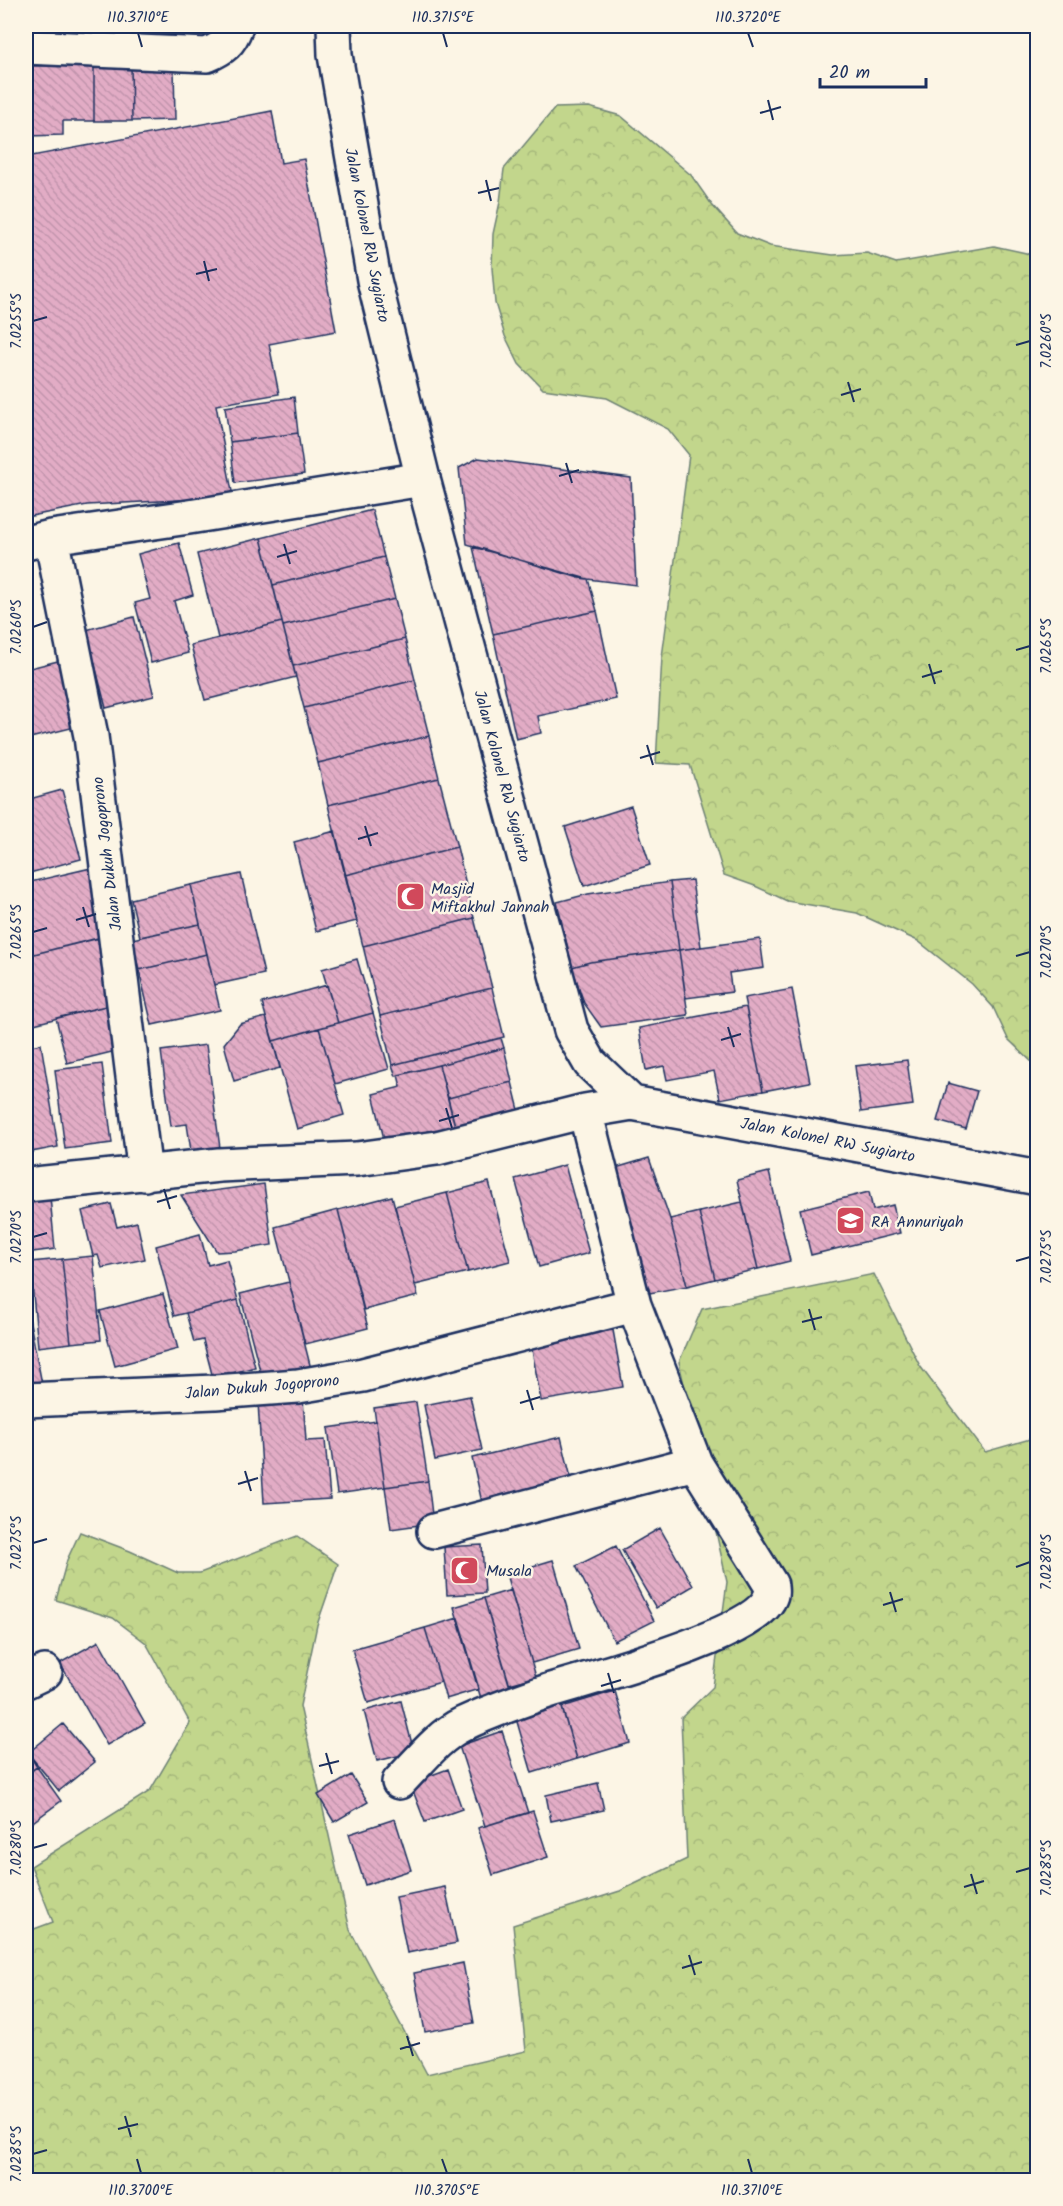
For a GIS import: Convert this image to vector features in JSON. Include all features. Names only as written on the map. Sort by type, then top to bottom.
[{"type":"street","points":[[26,47],[207,54],[223,48],[232,37],[236,26]]},
{"type":"street","name":"Jalan Kolonel RW Sugiarto","points":[[334,26],[335,55],[374,280],[423,479],[571,1030],[590,1063],[632,1102],[1038,1178]]},
{"type":"street","name":"Jalan Dukuh Jogoprono","points":[[145,1173],[91,736],[38,540],[423,479]]},
{"type":"street","points":[[26,1185],[219,1165],[357,1159],[426,1150],[585,1111],[632,1102]]},
{"type":"street","points":[[399,1782],[433,1747],[460,1725],[508,1705],[647,1662],[715,1638],[752,1615],[765,1604],[771,1594],[771,1585],[695,1463],[634,1305],[585,1111]]},
{"type":"street","name":"Jalan Dukuh Jogoprono","points":[[26,1400],[298,1386],[363,1375],[634,1305]]},
{"type":"street","points":[[434,1531],[695,1463]]},
{"type":"green space","points":[[589,107],[621,116],[691,175],[712,205],[737,233],[770,246],[833,255],[867,253],[896,263],[994,246],[1026,253],[1037,259],[1037,1067],[1008,1039],[993,1007],[972,984],[918,941],[857,913],[787,901],[724,875],[690,765],[656,763],[662,657],[689,455],[668,429],[607,398],[543,389],[519,364],[505,336],[495,303],[492,268],[493,234],[504,169],[555,108]]},
{"type":"green space","points":[[874,1274],[920,1366],[985,1452],[1037,1437],[1037,2180],[26,2180],[26,1932],[53,1922],[31,1866],[150,1791],[190,1723],[146,1643],[113,1618],[56,1600],[67,1560],[80,1532],[178,1573],[200,1573],[297,1536],[338,1564],[317,1625],[300,1706],[350,1930],[427,2074],[526,2051],[513,1925],[620,1891],[687,1859],[681,1718],[713,1687],[727,1582],[679,1362],[702,1309]]},
{"type":"building","points":[[26,26],[94,26],[94,34],[26,33]]},
{"type":"building","points":[[94,26],[180,26],[180,35],[94,34]]},
{"type":"building","points":[[94,65],[131,65],[132,121],[94,121]]},
{"type":"building","points":[[94,65],[94,121],[63,121],[63,135],[27,136],[27,66]]},
{"type":"building","points":[[131,65],[174,65],[175,120],[132,121]]},
{"type":"building","points":[[27,66],[27,136],[26,136]]},
{"type":"building","points":[[272,111],[281,163],[304,159],[336,331],[269,344],[279,394],[216,405],[233,497],[87,505],[26,517],[26,157]]},
{"type":"building","points":[[294,397],[298,433],[230,442],[225,407]]},
{"type":"building","points":[[298,433],[304,474],[235,483],[230,442]]},
{"type":"building","points":[[478,458],[631,478],[636,585],[579,578],[467,544],[459,468]]},
{"type":"building","points":[[372,510],[384,557],[273,585],[261,538]]},
{"type":"building","points":[[261,538],[282,622],[218,638],[197,554]]},
{"type":"building","points":[[179,543],[193,595],[174,601],[188,653],[151,663],[135,603],[150,599],[138,554]]},
{"type":"building","points":[[473,547],[588,579],[597,611],[493,634]]},
{"type":"building","points":[[384,557],[395,599],[283,626],[273,585]]},
{"type":"building","points":[[395,599],[405,639],[293,666],[283,626]]},
{"type":"building","points":[[597,611],[616,699],[538,716],[541,733],[516,739],[493,634]]},
{"type":"building","points":[[134,617],[154,696],[106,708],[86,630]]},
{"type":"building","points":[[282,622],[296,677],[205,700],[191,645]]},
{"type":"building","points":[[405,639],[415,680],[304,708],[293,666]]},
{"type":"building","points":[[58,661],[75,727],[26,739],[26,669]]},
{"type":"building","points":[[415,680],[429,736],[318,763],[304,708]]},
{"type":"building","points":[[429,736],[439,778],[328,805],[318,763]]},
{"type":"building","points":[[439,778],[457,847],[345,875],[328,805]]},
{"type":"building","points":[[62,790],[81,859],[26,874],[26,800]]},
{"type":"building","points":[[631,806],[650,865],[584,886],[565,827]]},
{"type":"building","points":[[335,831],[357,921],[316,931],[294,842]]},
{"type":"building","name":"Masjid Miftakhul Jannah","points":[[457,847],[474,918],[363,946],[345,875]]},
{"type":"building","points":[[91,868],[108,936],[26,956],[26,883]]},
{"type":"building","points":[[241,874],[264,974],[214,985],[191,885]]},
{"type":"building","points":[[692,880],[701,947],[679,950],[670,882]]},
{"type":"building","points":[[670,882],[679,950],[590,962],[572,967],[557,902],[588,894]]},
{"type":"building","points":[[191,885],[200,924],[140,937],[131,899]]},
{"type":"building","points":[[474,918],[492,988],[380,1016],[363,946]]},
{"type":"building","points":[[200,924],[207,954],[139,970],[132,939]]},
{"type":"building","points":[[98,938],[114,1004],[26,1026],[26,956]]},
{"type":"building","points":[[760,939],[764,968],[729,973],[732,992],[686,998],[679,950]]},
{"type":"building","points":[[679,950],[688,1015],[601,1027],[584,1003],[572,967],[590,962]]},
{"type":"building","points":[[207,954],[220,1010],[152,1025],[139,970]]},
{"type":"building","points":[[357,959],[373,1013],[338,1023],[322,969]]},
{"type":"building","points":[[327,985],[338,1023],[273,1041],[262,1003]]},
{"type":"building","points":[[492,988],[504,1037],[392,1065],[380,1016]]},
{"type":"building","points":[[792,989],[810,1082],[763,1091],[744,998]]},
{"type":"building","points":[[114,1004],[124,1049],[67,1063],[56,1018]]},
{"type":"building","points":[[746,1007],[763,1091],[720,1099],[714,1071],[667,1080],[664,1066],[646,1070],[639,1028]]},
{"type":"building","points":[[373,1013],[389,1069],[335,1084],[319,1028]]},
{"type":"building","points":[[266,1017],[280,1068],[234,1081],[224,1044],[240,1024]]},
{"type":"building","points":[[319,1028],[344,1115],[297,1129],[273,1041]]},
{"type":"building","points":[[501,1038],[504,1048],[396,1076],[392,1065]]},
{"type":"building","points":[[41,1044],[58,1147],[26,1153],[26,1047]]},
{"type":"building","points":[[206,1045],[220,1148],[191,1151],[187,1124],[171,1126],[161,1051]]},
{"type":"building","points":[[504,1048],[512,1082],[448,1098],[439,1065]]},
{"type":"building","points":[[907,1060],[913,1105],[861,1112],[855,1066]]},
{"type":"building","points":[[102,1064],[112,1143],[65,1149],[55,1070]]},
{"type":"building","points":[[439,1065],[457,1134],[385,1143],[373,1094],[401,1087],[398,1075]]},
{"type":"building","points":[[512,1082],[521,1118],[457,1134],[448,1098]]},
{"type":"building","points":[[948,1083],[977,1091],[966,1129],[937,1121]]},
{"type":"building","points":[[649,1158],[670,1219],[687,1286],[650,1293],[609,1170]]},
{"type":"building","points":[[565,1165],[589,1253],[539,1267],[515,1179]]},
{"type":"building","points":[[769,1172],[790,1261],[758,1269],[737,1180]]},
{"type":"building","points":[[489,1182],[510,1261],[468,1272],[447,1193]]},
{"type":"building","points":[[264,1184],[272,1245],[235,1251],[217,1252],[181,1195]]},
{"type":"building","name":"RA Annuriyah","points":[[869,1192],[873,1210],[893,1205],[900,1233],[811,1255],[800,1209]]},
{"type":"building","points":[[447,1193],[468,1272],[415,1285],[395,1206]]},
{"type":"building","points":[[392,1196],[418,1296],[364,1310],[338,1210]]},
{"type":"building","points":[[50,1197],[55,1249],[26,1253],[26,1200]]},
{"type":"building","points":[[742,1202],[758,1269],[715,1279],[699,1212]]},
{"type":"building","points":[[111,1204],[117,1227],[137,1222],[145,1259],[102,1268],[98,1255],[93,1256],[82,1211]]},
{"type":"building","points":[[338,1210],[368,1328],[305,1344],[275,1227]]},
{"type":"building","points":[[699,1212],[715,1279],[687,1286],[670,1219]]},
{"type":"building","points":[[200,1234],[208,1265],[227,1260],[238,1300],[174,1316],[156,1246]]},
{"type":"building","points":[[93,1256],[101,1340],[71,1343],[62,1259]]},
{"type":"building","points":[[62,1259],[71,1343],[38,1347],[30,1262]]},
{"type":"building","points":[[289,1282],[311,1369],[263,1382],[240,1294]]},
{"type":"building","points":[[163,1294],[178,1349],[115,1366],[100,1311]]},
{"type":"building","points":[[238,1300],[255,1367],[213,1378],[203,1340],[194,1342],[186,1313]]},
{"type":"building","points":[[26,1302],[42,1384],[26,1387]]},
{"type":"building","points":[[613,1330],[623,1387],[541,1401],[531,1344]]},
{"type":"building","points":[[470,1396],[482,1450],[435,1460],[424,1405]]},
{"type":"building","points":[[303,1399],[306,1441],[325,1440],[330,1499],[264,1503],[258,1402]]},
{"type":"building","points":[[416,1402],[428,1481],[385,1487],[374,1408]]},
{"type":"building","points":[[376,1421],[385,1487],[337,1494],[328,1428]]},
{"type":"building","points":[[561,1437],[573,1486],[483,1507],[472,1458]]},
{"type":"building","points":[[428,1481],[433,1523],[391,1529],[385,1487]]},
{"type":"building","points":[[660,1528],[693,1586],[656,1608],[622,1550]]},
{"type":"building","name":"Musala","points":[[482,1545],[485,1593],[447,1595],[444,1547]]},
{"type":"building","points":[[616,1546],[654,1621],[614,1641],[576,1566]]},
{"type":"building","points":[[553,1560],[579,1649],[532,1663],[506,1574]]},
{"type":"building","points":[[511,1590],[536,1677],[509,1684],[484,1598]]},
{"type":"building","points":[[484,1598],[512,1693],[482,1702],[454,1607]]},
{"type":"building","points":[[458,1618],[479,1689],[446,1699],[425,1628]]},
{"type":"building","points":[[425,1628],[441,1682],[368,1703],[352,1649]]},
{"type":"building","points":[[99,1641],[145,1723],[107,1745],[60,1663]]},
{"type":"building","points":[[615,1691],[630,1743],[577,1759],[562,1707]]},
{"type":"building","points":[[401,1701],[414,1752],[377,1761],[364,1711]]},
{"type":"building","points":[[560,1701],[577,1759],[532,1773],[515,1715]]},
{"type":"building","points":[[63,1724],[95,1762],[59,1791],[28,1753]]},
{"type":"building","points":[[502,1731],[528,1813],[485,1826],[459,1746]]},
{"type":"building","points":[[26,1750],[37,1767],[26,1774]]},
{"type":"building","points":[[37,1767],[61,1801],[26,1827],[26,1775]]},
{"type":"building","points":[[448,1769],[462,1809],[425,1822],[410,1783]]},
{"type":"building","points":[[351,1775],[368,1802],[334,1822],[318,1795]]},
{"type":"building","points":[[598,1783],[604,1810],[551,1821],[546,1795]]},
{"type":"building","points":[[533,1811],[548,1857],[493,1875],[478,1828]]},
{"type":"building","points":[[395,1819],[411,1870],[365,1885],[349,1834]]},
{"type":"building","points":[[445,1887],[457,1943],[407,1953],[396,1897]]},
{"type":"building","points":[[463,1963],[474,2023],[425,2032],[414,1973]]},
{"type":"place","name":"Masjid Miftakhul Jannah","points":[[410,897]]},
{"type":"place","name":"RA Annuriyah","points":[[850,1221]]},
{"type":"place","name":"Musala","points":[[465,1570]]}]
